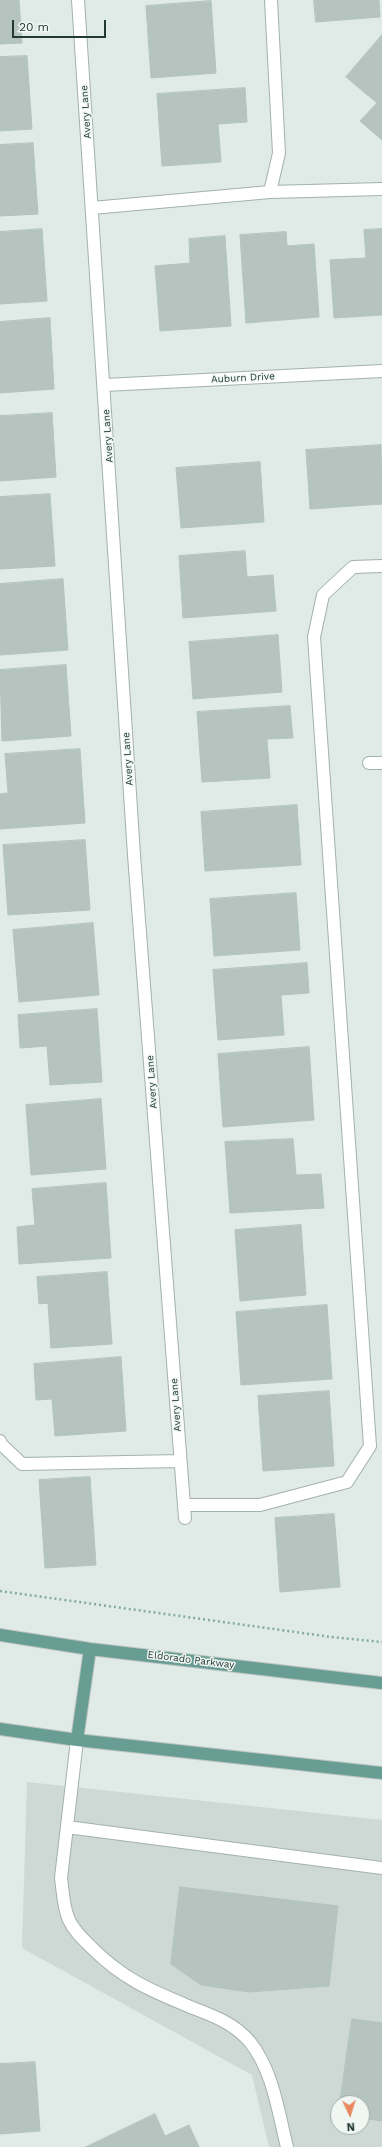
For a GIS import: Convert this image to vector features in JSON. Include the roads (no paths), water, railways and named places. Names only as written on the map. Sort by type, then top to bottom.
[{"type":"main road","name":"Eldorado Parkway","points":[[0,1635],[90,1649],[382,1683]]},
{"type":"main road","points":[[77,1740],[90,1649]]},
{"type":"main road","points":[[0,1729],[77,1740],[382,1773]]},
{"type":"street","name":"Avery Lane","points":[[78,0],[105,385],[134,855],[185,1518]]},
{"type":"street","points":[[270,192],[279,153],[271,0]]},
{"type":"street","points":[[92,208],[270,192],[382,189]]},
{"type":"street","name":"Auburn Drive","points":[[105,385],[382,371]]},
{"type":"street","points":[[184,1505],[260,1504],[347,1482],[370,1446],[314,637],[323,595],[353,567],[382,566]]},
{"type":"street","points":[[369,763],[382,763]]},
{"type":"street","points":[[0,1440],[1,1444],[22,1464],[180,1461]]},
{"type":"street","points":[[77,1740],[61,1878],[63,1899],[69,1919],[79,1935],[117,1971],[147,1988],[235,2027],[250,2042],[265,2066],[271,2082],[287,2147]]},
{"type":"street","points":[[67,1827],[382,1868]]}]
